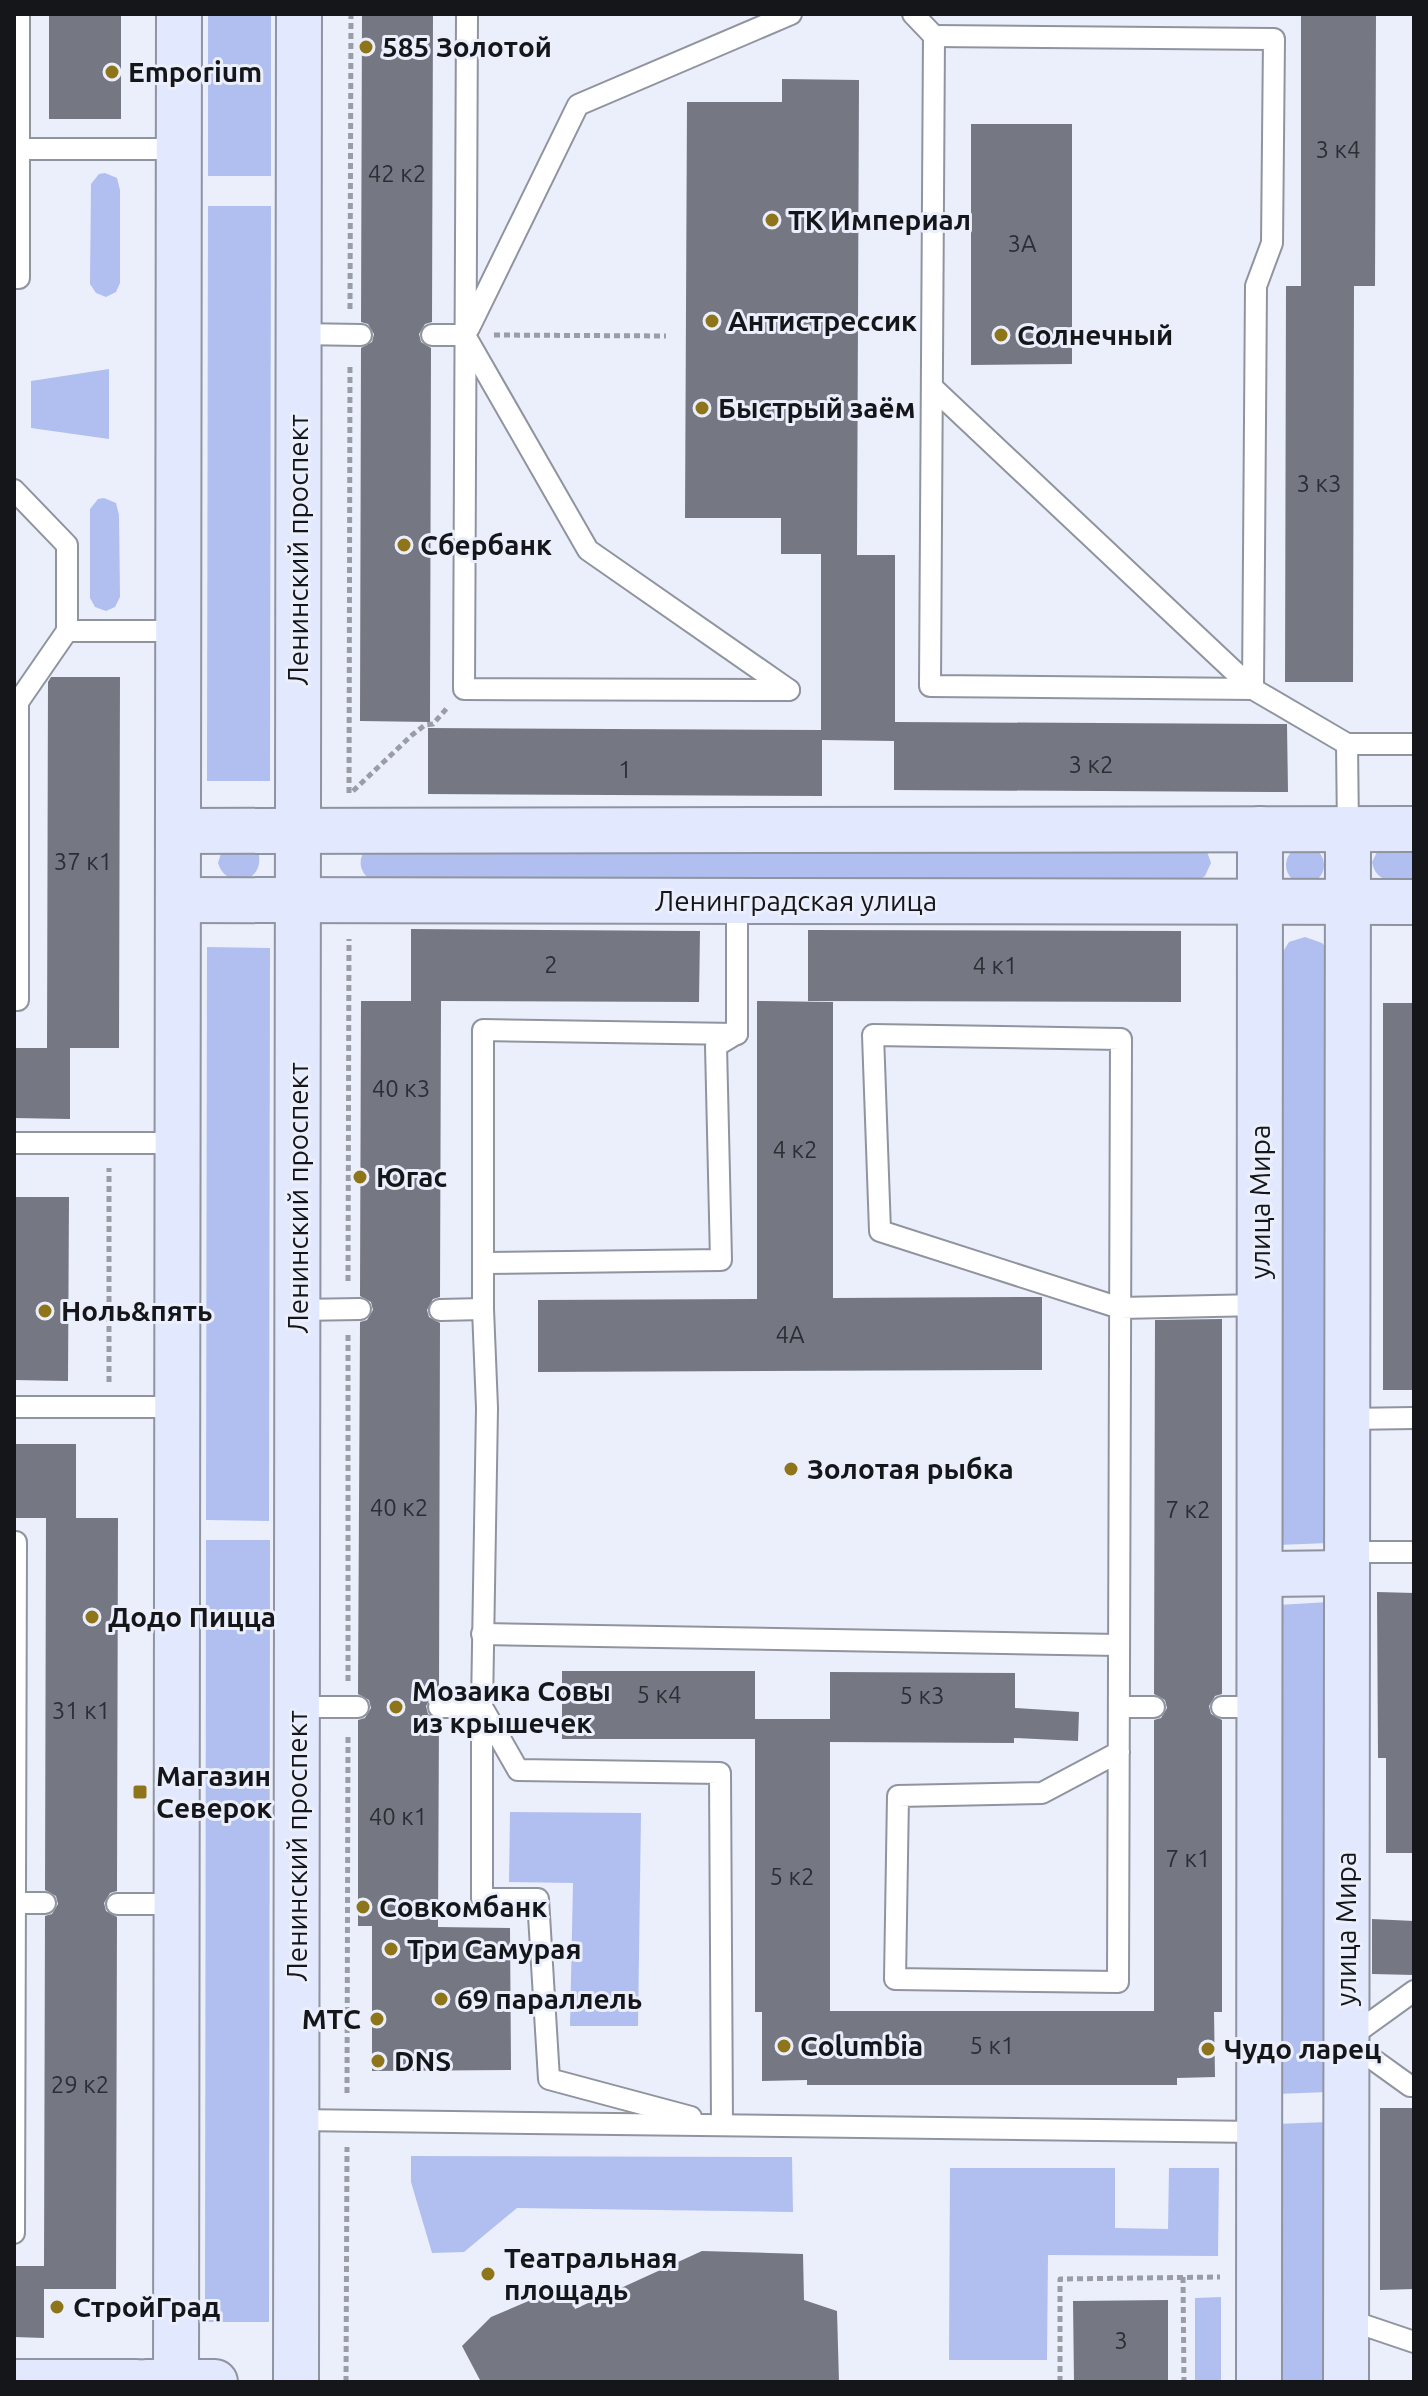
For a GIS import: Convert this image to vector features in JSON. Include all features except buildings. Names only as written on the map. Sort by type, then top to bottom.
[{"type":"street","points":[[176,2382],[179,14]]},
{"type":"street","name":"Ленинский проспект","points":[[296,2382],[299,14]]},
{"type":"street","name":"улица Мира","points":[[1259,2382],[1259,2132],[1241,1707],[1260,1574],[1260,829]]},
{"type":"street","name":"улица Мира","points":[[1346,2382],[1348,829]]},
{"type":"street","points":[[178,831],[1414,829]]},
{"type":"street","name":"Ленинградская улица","points":[[178,900],[1414,902]]},
{"type":"street","points":[[1260,1574],[1347,1562]]},
{"type":"street","points":[[14,2382],[215,2382]]},
{"type":"lane","points":[[465,335],[588,550],[789,690],[464,689],[465,335],[467,14]]},
{"type":"lane","points":[[465,335],[578,105],[791,14]]},
{"type":"lane","points":[[913,14],[934,36],[930,686],[1253,689]]},
{"type":"lane","points":[[16,280],[18,26]]},
{"type":"lane","points":[[934,36],[1274,39],[1272,243],[1256,286],[1253,689]]},
{"type":"lane","points":[[19,149],[179,149]]},
{"type":"lane","points":[[298,334],[355,335]]},
{"type":"lane","points":[[432,335],[465,335]]},
{"type":"lane","points":[[932,387],[1253,689],[1347,744],[1414,744]]},
{"type":"lane","points":[[14,490],[67,545],[67,631],[16,702],[18,1000],[14,1000]]},
{"type":"lane","points":[[67,631],[178,631]]},
{"type":"lane","points":[[1347,744],[1348,829]]},
{"type":"lane","points":[[737,900],[737,1034]]},
{"type":"lane","points":[[722,2125],[549,2079],[538,1899],[482,1899],[482,1634],[487,1408],[483,1309],[483,1030],[737,1034]]},
{"type":"lane","points":[[483,1263],[721,1260],[716,1046],[737,1034]]},
{"type":"lane","points":[[1119,1752],[1042,1793],[898,1796],[895,1979],[1118,1982],[1119,1752],[1119,1645],[1120,1308],[1121,1039],[873,1035],[880,1231],[1120,1308],[1260,1305]]},
{"type":"lane","points":[[14,1143],[178,1143]]},
{"type":"lane","points":[[298,1310],[354,1309]]},
{"type":"lane","points":[[440,1310],[483,1309]]},
{"type":"lane","points":[[14,1407],[177,1407]]},
{"type":"lane","points":[[1347,1419],[1414,1418]]},
{"type":"lane","points":[[14,1542],[14,2233]]},
{"type":"lane","points":[[1347,1562],[1414,1552]]},
{"type":"lane","points":[[482,1634],[1119,1645]]},
{"type":"lane","points":[[297,1707],[353,1707]]},
{"type":"lane","points":[[439,1707],[482,1707]]},
{"type":"lane","points":[[482,1707],[518,1770],[720,1773],[722,2125]]},
{"type":"lane","points":[[1119,1707],[1154,1707]]},
{"type":"lane","points":[[15,1903],[45,1903]]},
{"type":"lane","points":[[117,1904],[176,1904]]},
{"type":"lane","points":[[1414,1991],[1346,2040],[1414,2086]]},
{"type":"lane","points":[[296,2120],[1259,2132]]},
{"type":"lane","points":[[1346,2319],[1414,2342]]},
{"type":"path","points":[[349,795],[355,335],[351,14]]},
{"type":"path","points":[[465,335],[666,336]]},
{"type":"path","points":[[346,2382],[354,1309],[349,938]]},
{"type":"path","points":[[109,1143],[109,1407]]},
{"type":"path","points":[[1183,2277],[1184,2382]]},
{"type":"path","points":[[1060,2382],[1060,2279],[1229,2277]]},
{"type":"shaded area","points":[[208,14],[271,14],[271,176],[208,176]]},
{"type":"shaded area","points":[[99,174],[117,178],[120,190],[120,283],[116,292],[106,297],[96,293],[90,284],[91,184]]},
{"type":"shaded area","points":[[208,206],[271,206],[270,781],[207,781]]},
{"type":"shaded area","points":[[109,369],[109,439],[31,428],[31,381]]},
{"type":"shaded area","points":[[98,499],[116,503],[119,515],[120,597],[115,607],[106,611],[95,607],[90,598],[90,509]]},
{"type":"shaded area","points":[[1414,843],[1414,882],[1387,880],[1374,869],[1372,862],[1379,848]]},
{"type":"shaded area","points":[[1305,846],[1318,852],[1324,865],[1318,878],[1305,884],[1292,878],[1286,865],[1292,852]]},
{"type":"shaded area","points":[[223,847],[258,851],[257,870],[245,880],[229,878],[218,863]]},
{"type":"shaded area","points":[[367,847],[1206,849],[1211,863],[1205,876],[1199,880],[371,881],[361,865]]},
{"type":"shaded area","points":[[1305,937],[1322,943],[1328,950],[1329,1543],[1278,1545],[1279,958],[1289,942]]},
{"type":"shaded area","points":[[207,947],[270,948],[269,1521],[206,1520]]},
{"type":"shaded area","points":[[206,1540],[270,1540],[269,2322],[205,2322]]},
{"type":"shaded area","points":[[1329,1602],[1328,2092],[1276,2094],[1278,1605]]},
{"type":"shaded area","points":[[510,1812],[641,1813],[638,2026],[570,2026],[573,1883],[509,1882]]},
{"type":"shaded area","points":[[1328,2122],[1327,2382],[1276,2382],[1276,2124]]},
{"type":"shaded area","points":[[411,2156],[792,2157],[793,2212],[517,2208],[464,2252],[432,2253],[411,2182]]},
{"type":"shaded area","points":[[950,2168],[1115,2168],[1115,2228],[1168,2229],[1169,2168],[1219,2168],[1218,2256],[1048,2255],[1047,2360],[949,2360]]},
{"type":"shaded area","points":[[1221,2297],[1221,2382],[1195,2382],[1195,2298]]},
{"type":"place","name":"585 Золотой","points":[[366,47]]},
{"type":"place","name":"Emporium","points":[[112,72]]},
{"type":"place","name":"ТК Империал","points":[[772,220]]},
{"type":"place","name":"Антистрессик","points":[[712,321]]},
{"type":"place","name":"Солнечный","points":[[1001,335]]},
{"type":"place","name":"Быстрый заём","points":[[702,408]]},
{"type":"place","name":"Сбербанк","points":[[404,545]]},
{"type":"place","name":"Югас","points":[[360,1177]]},
{"type":"place","name":"Ноль&пять","points":[[45,1311]]},
{"type":"place","name":"Золотая рыбка","points":[[791,1469]]},
{"type":"place","name":"Додо Пицца","points":[[92,1617]]},
{"type":"place","name":"Мозаика Совы из крышечек","points":[[396,1707]]},
{"type":"place","name":"Магазин Северок","points":[[140,1792]]},
{"type":"place","name":"Совкомбанк","points":[[363,1907]]},
{"type":"place","name":"Три Самурая","points":[[391,1949]]},
{"type":"place","name":"69 параллель","points":[[441,1999]]},
{"type":"place","name":"МТС","points":[[377,2019]]},
{"type":"place","name":"Columbia","points":[[784,2046]]},
{"type":"place","name":"Чудо ларец","points":[[1208,2049]]},
{"type":"place","name":"DNS","points":[[378,2061]]},
{"type":"place","name":"Театральная площадь","points":[[488,2274]]},
{"type":"place","name":"СтройГрад","points":[[57,2307]]}]
